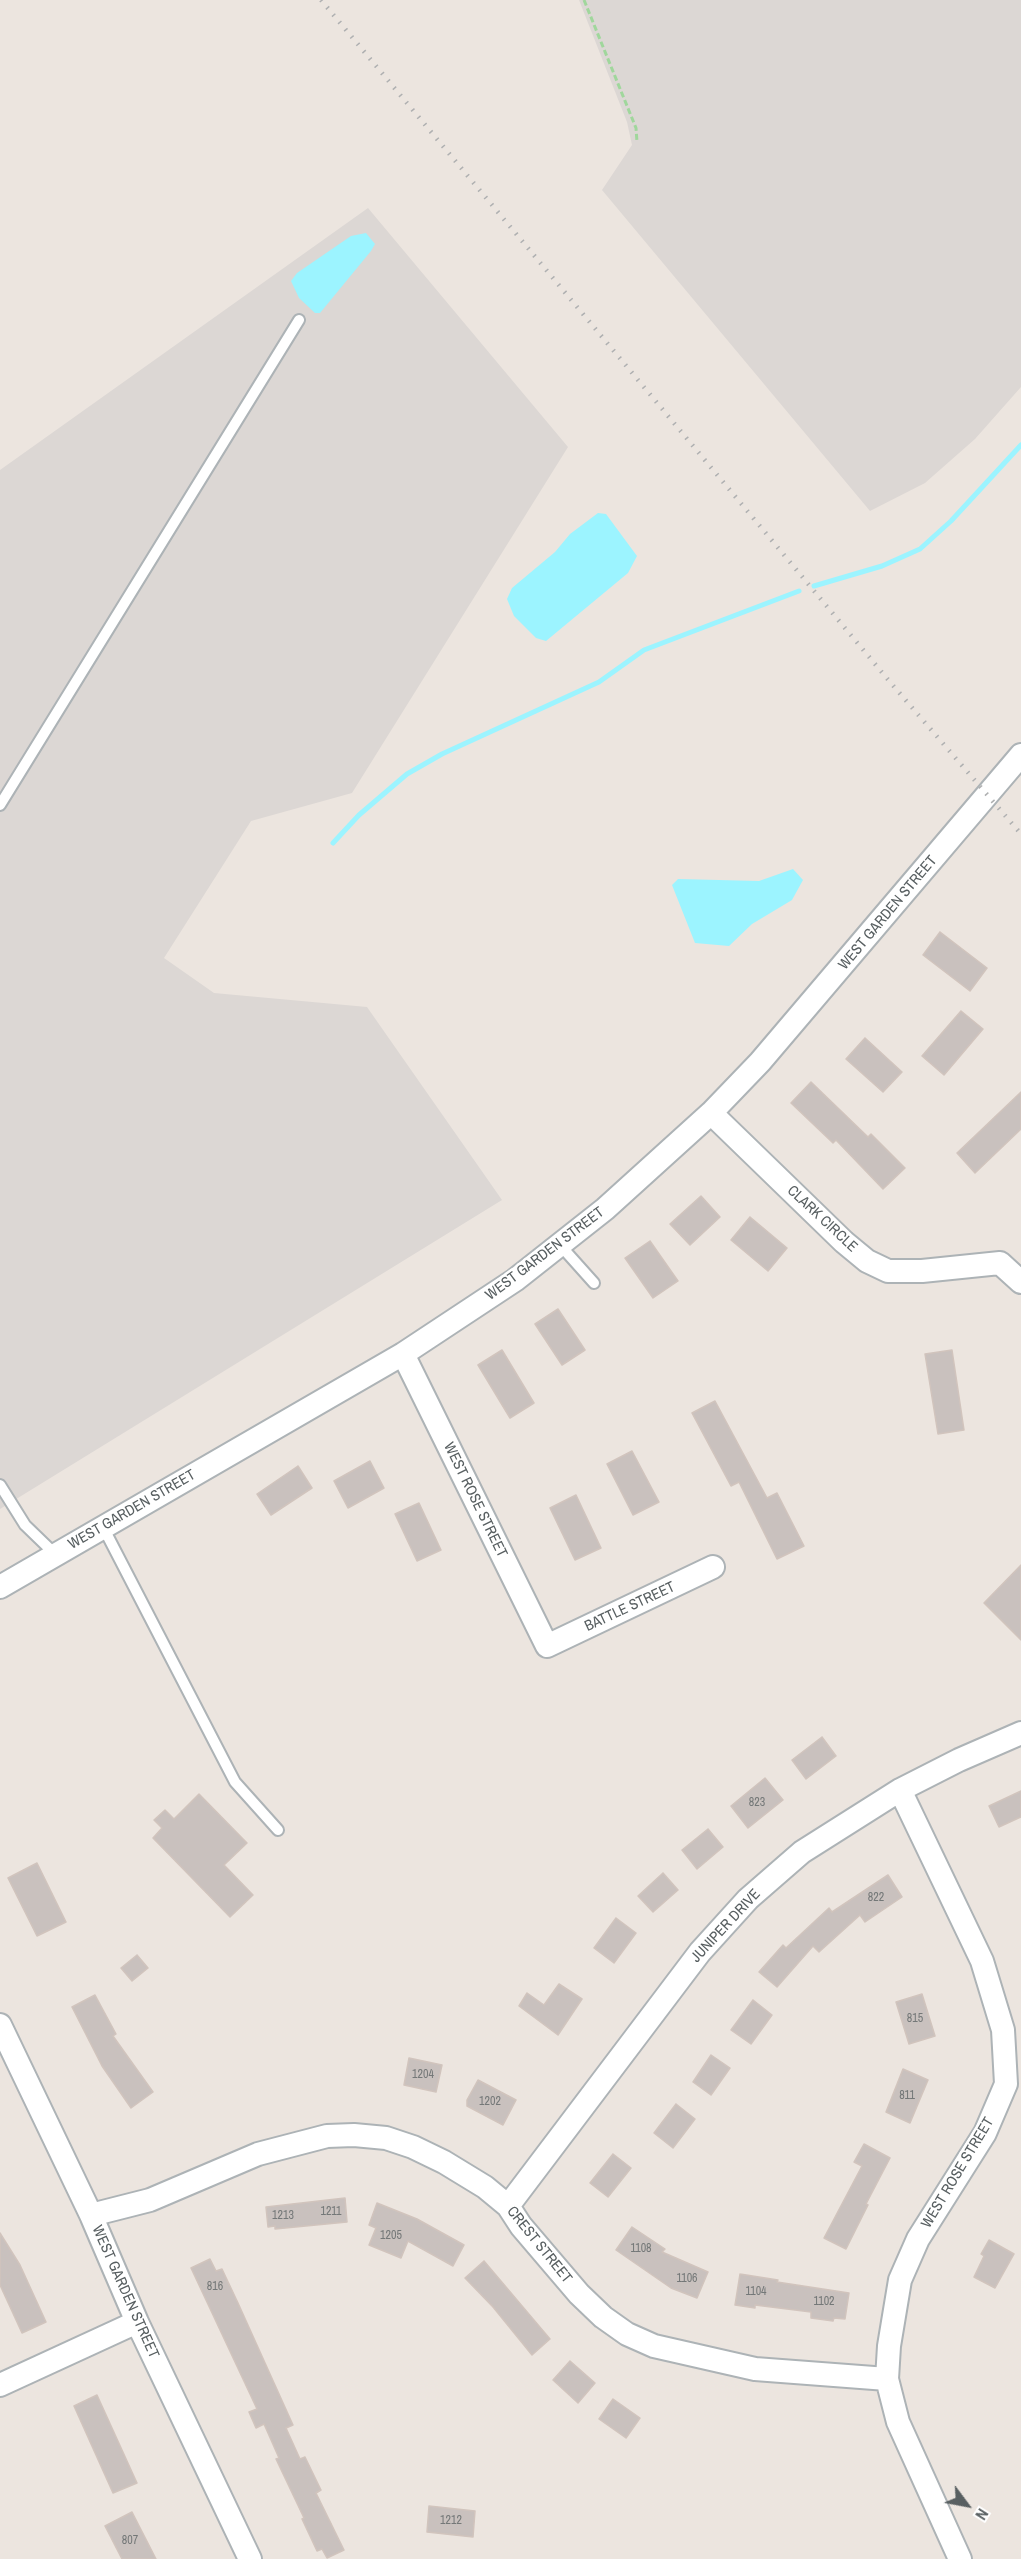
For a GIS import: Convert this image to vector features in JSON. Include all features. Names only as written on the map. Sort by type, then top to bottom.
[{"type":"street","name":"WEST GARDEN STREET","points":[[0,1587],[403,1354],[515,1280],[605,1209],[711,1113],[804,1011],[1021,755]]},
{"type":"street","name":"CLARK CIRCLE","points":[[711,1113],[844,1242],[867,1261],[888,1271],[922,1271],[1000,1263],[1021,1282]]},
{"type":"street","name":"WEST ROSE STREET","points":[[403,1354],[547,1646]]},
{"type":"street","name":"BATTLE STREET","points":[[547,1646],[713,1567]]},
{"type":"street","name":"JUNIPER DRIVE","points":[[508,2206],[700,1952],[748,1899],[802,1852],[900,1790],[1021,1733]]},
{"type":"street","name":"WEST ROSE STREET","points":[[900,1790],[982,1961],[1003,2030],[1006,2084],[985,2133],[918,2239],[900,2280],[889,2346],[887,2379],[898,2422],[960,2559]]},
{"type":"street","name":"WEST GARDEN STREET","points":[[0,2025],[91,2215],[137,2322],[250,2559]]},
{"type":"street","name":"CREST STREET","points":[[91,2215],[150,2200],[258,2154],[327,2136],[354,2135],[386,2138],[413,2147],[444,2162],[484,2187],[508,2206],[521,2226],[579,2294],[627,2334],[654,2346],[755,2369],[887,2379]]},
{"type":"street","points":[[0,2385],[137,2322]]},
{"type":"lane","points":[[0,805],[298,320]]},
{"type":"lane","points":[[560,1245],[594,1283]]},
{"type":"lane","points":[[0,1485],[25,1525],[56,1555]]},
{"type":"lane","points":[[103,1527],[235,1782],[278,1830]]},
{"type":"path","points":[[584,0],[636,128],[637,142]]},
{"type":"shaded area","points":[[579,0],[1021,0],[1021,387],[975,439],[925,483],[870,511],[602,190],[632,145],[627,122]]},
{"type":"shaded area","points":[[368,208],[568,447],[352,793],[251,821],[164,958],[214,993],[367,1007],[502,1200],[0,1509],[0,470]]},
{"type":"water","points":[[366,233],[375,244],[371,251],[320,313],[315,313],[299,298],[291,281],[297,273],[351,236]]},
{"type":"water","points":[[598,513],[606,514],[637,556],[628,573],[546,641],[536,638],[514,616],[507,599],[512,588],[555,552],[570,534]]},
{"type":"water","points":[[793,869],[803,880],[792,900],[752,924],[729,946],[695,943],[672,885],[678,879],[759,881]]},
{"type":"building","points":[[940,932],[987,968],[970,991],[923,955]]},
{"type":"building","points":[[961,1011],[983,1029],[944,1075],[922,1056]]},
{"type":"building","points":[[865,1038],[902,1072],[883,1092],[846,1059]]},
{"type":"building","points":[[811,1082],[868,1137],[871,1134],[905,1168],[883,1189],[836,1140],[833,1143],[791,1103]]},
{"type":"building","points":[[1021,1092],[1021,1129],[975,1173],[957,1153]]},
{"type":"building","points":[[701,1196],[720,1217],[690,1245],[670,1224]]},
{"type":"building","points":[[750,1217],[787,1248],[768,1271],[731,1240]]},
{"type":"building","points":[[650,1241],[678,1281],[653,1298],[625,1258]]},
{"type":"building","points":[[558,1309],[585,1350],[562,1365],[535,1324]]},
{"type":"building","points":[[502,1350],[534,1403],[510,1418],[478,1365]]},
{"type":"building","points":[[952,1350],[964,1430],[938,1434],[925,1354]]},
{"type":"building","points":[[715,1401],[767,1498],[777,1493],[804,1546],[777,1559],[739,1482],[731,1486],[692,1413]]},
{"type":"building","points":[[632,1451],[659,1502],[633,1515],[607,1464]]},
{"type":"building","points":[[370,1461],[384,1488],[348,1508],[334,1481]]},
{"type":"building","points":[[298,1466],[312,1488],[271,1515],[257,1494]]},
{"type":"building","points":[[576,1495],[601,1548],[575,1560],[550,1508]]},
{"type":"building","points":[[419,1503],[441,1550],[417,1561],[395,1514]]},
{"type":"building","points":[[1021,1565],[1021,1640],[984,1603]]},
{"type":"building","points":[[822,1737],[836,1756],[806,1779],[792,1760]]},
{"type":"building","points":[[765,1778],[783,1800],[748,1828],[731,1806]]},
{"type":"building","points":[[1021,1791],[1021,1817],[999,1827],[989,1806]]},
{"type":"building","points":[[199,1794],[247,1843],[224,1865],[253,1895],[230,1917],[153,1838],[162,1828],[154,1820],[165,1810],[174,1819]]},
{"type":"building","points":[[708,1829],[723,1847],[697,1869],[682,1850]]},
{"type":"building","points":[[37,1863],[66,1922],[37,1936],[8,1878]]},
{"type":"building","points":[[663,1873],[678,1890],[653,1912],[638,1896]]},
{"type":"building","points":[[888,1875],[902,1897],[865,1922],[860,1915],[819,1952],[813,1946],[777,1987],[759,1972],[783,1945],[786,1948],[829,1908],[832,1912]]},
{"type":"building","points":[[616,1918],[636,1933],[614,1963],[594,1948]]},
{"type":"building","points":[[137,1955],[148,1968],[132,1981],[121,1968]]},
{"type":"building","points":[[559,1984],[582,1999],[558,2035],[519,2006],[527,1993],[544,2005]]},
{"type":"building","points":[[922,1994],[935,2036],[909,2044],[896,2002]]},
{"type":"building","points":[[95,1995],[116,2034],[113,2036],[153,2092],[131,2108],[102,2066],[72,2007]]},
{"type":"building","points":[[753,2000],[772,2015],[751,2044],[731,2030]]},
{"type":"building","points":[[711,2055],[730,2068],[711,2095],[693,2082]]},
{"type":"building","points":[[409,2058],[442,2065],[436,2092],[404,2085]]},
{"type":"building","points":[[903,2069],[928,2080],[910,2123],[886,2112]]},
{"type":"building","points":[[478,2080],[516,2100],[503,2125],[467,2106],[467,2100]]},
{"type":"building","points":[[676,2104],[695,2119],[673,2148],[654,2133]]},
{"type":"building","points":[[864,2144],[890,2158],[846,2249],[824,2238],[862,2166],[854,2162]]},
{"type":"building","points":[[613,2154],[631,2168],[608,2197],[590,2183]]},
{"type":"building","points":[[345,2198],[347,2222],[275,2229],[275,2226],[268,2227],[266,2207]]},
{"type":"building","points":[[377,2203],[417,2219],[464,2245],[453,2266],[408,2241],[401,2258],[369,2245],[376,2228],[369,2225]]},
{"type":"building","points":[[632,2227],[665,2249],[662,2252],[708,2272],[697,2298],[671,2288],[616,2250]]},
{"type":"building","points":[[0,2233],[20,2265],[46,2322],[22,2333],[0,2285]]},
{"type":"building","points":[[989,2240],[1014,2254],[995,2288],[974,2277],[984,2256],[981,2254]]},
{"type":"building","points":[[210,2259],[216,2271],[222,2269],[293,2425],[286,2428],[300,2459],[305,2457],[321,2490],[316,2493],[344,2550],[327,2558],[322,2549],[317,2551],[276,2459],[279,2458],[264,2424],[256,2428],[249,2412],[257,2409],[191,2268]]},
{"type":"building","points":[[484,2261],[550,2339],[532,2355],[493,2307],[465,2278]]},
{"type":"building","points":[[740,2274],[849,2293],[845,2319],[834,2318],[833,2321],[811,2318],[811,2312],[755,2305],[755,2308],[735,2305]]},
{"type":"building","points":[[570,2361],[595,2383],[578,2403],[553,2380]]},
{"type":"building","points":[[97,2395],[137,2483],[113,2493],[74,2406]]},
{"type":"building","points":[[613,2399],[640,2418],[626,2438],[599,2419]]},
{"type":"building","points":[[429,2506],[475,2511],[473,2537],[427,2532]]},
{"type":"building","points":[[132,2512],[156,2559],[122,2559],[105,2526]]},
{"type":"waterway","points":[[814,586],[882,566],[920,549],[951,521],[1021,445]]},
{"type":"waterway","points":[[333,843],[359,815],[407,774],[442,754],[599,682],[644,650],[799,591]]},
{"type":"railway","points":[[321,0],[890,682],[1021,834]]}]
